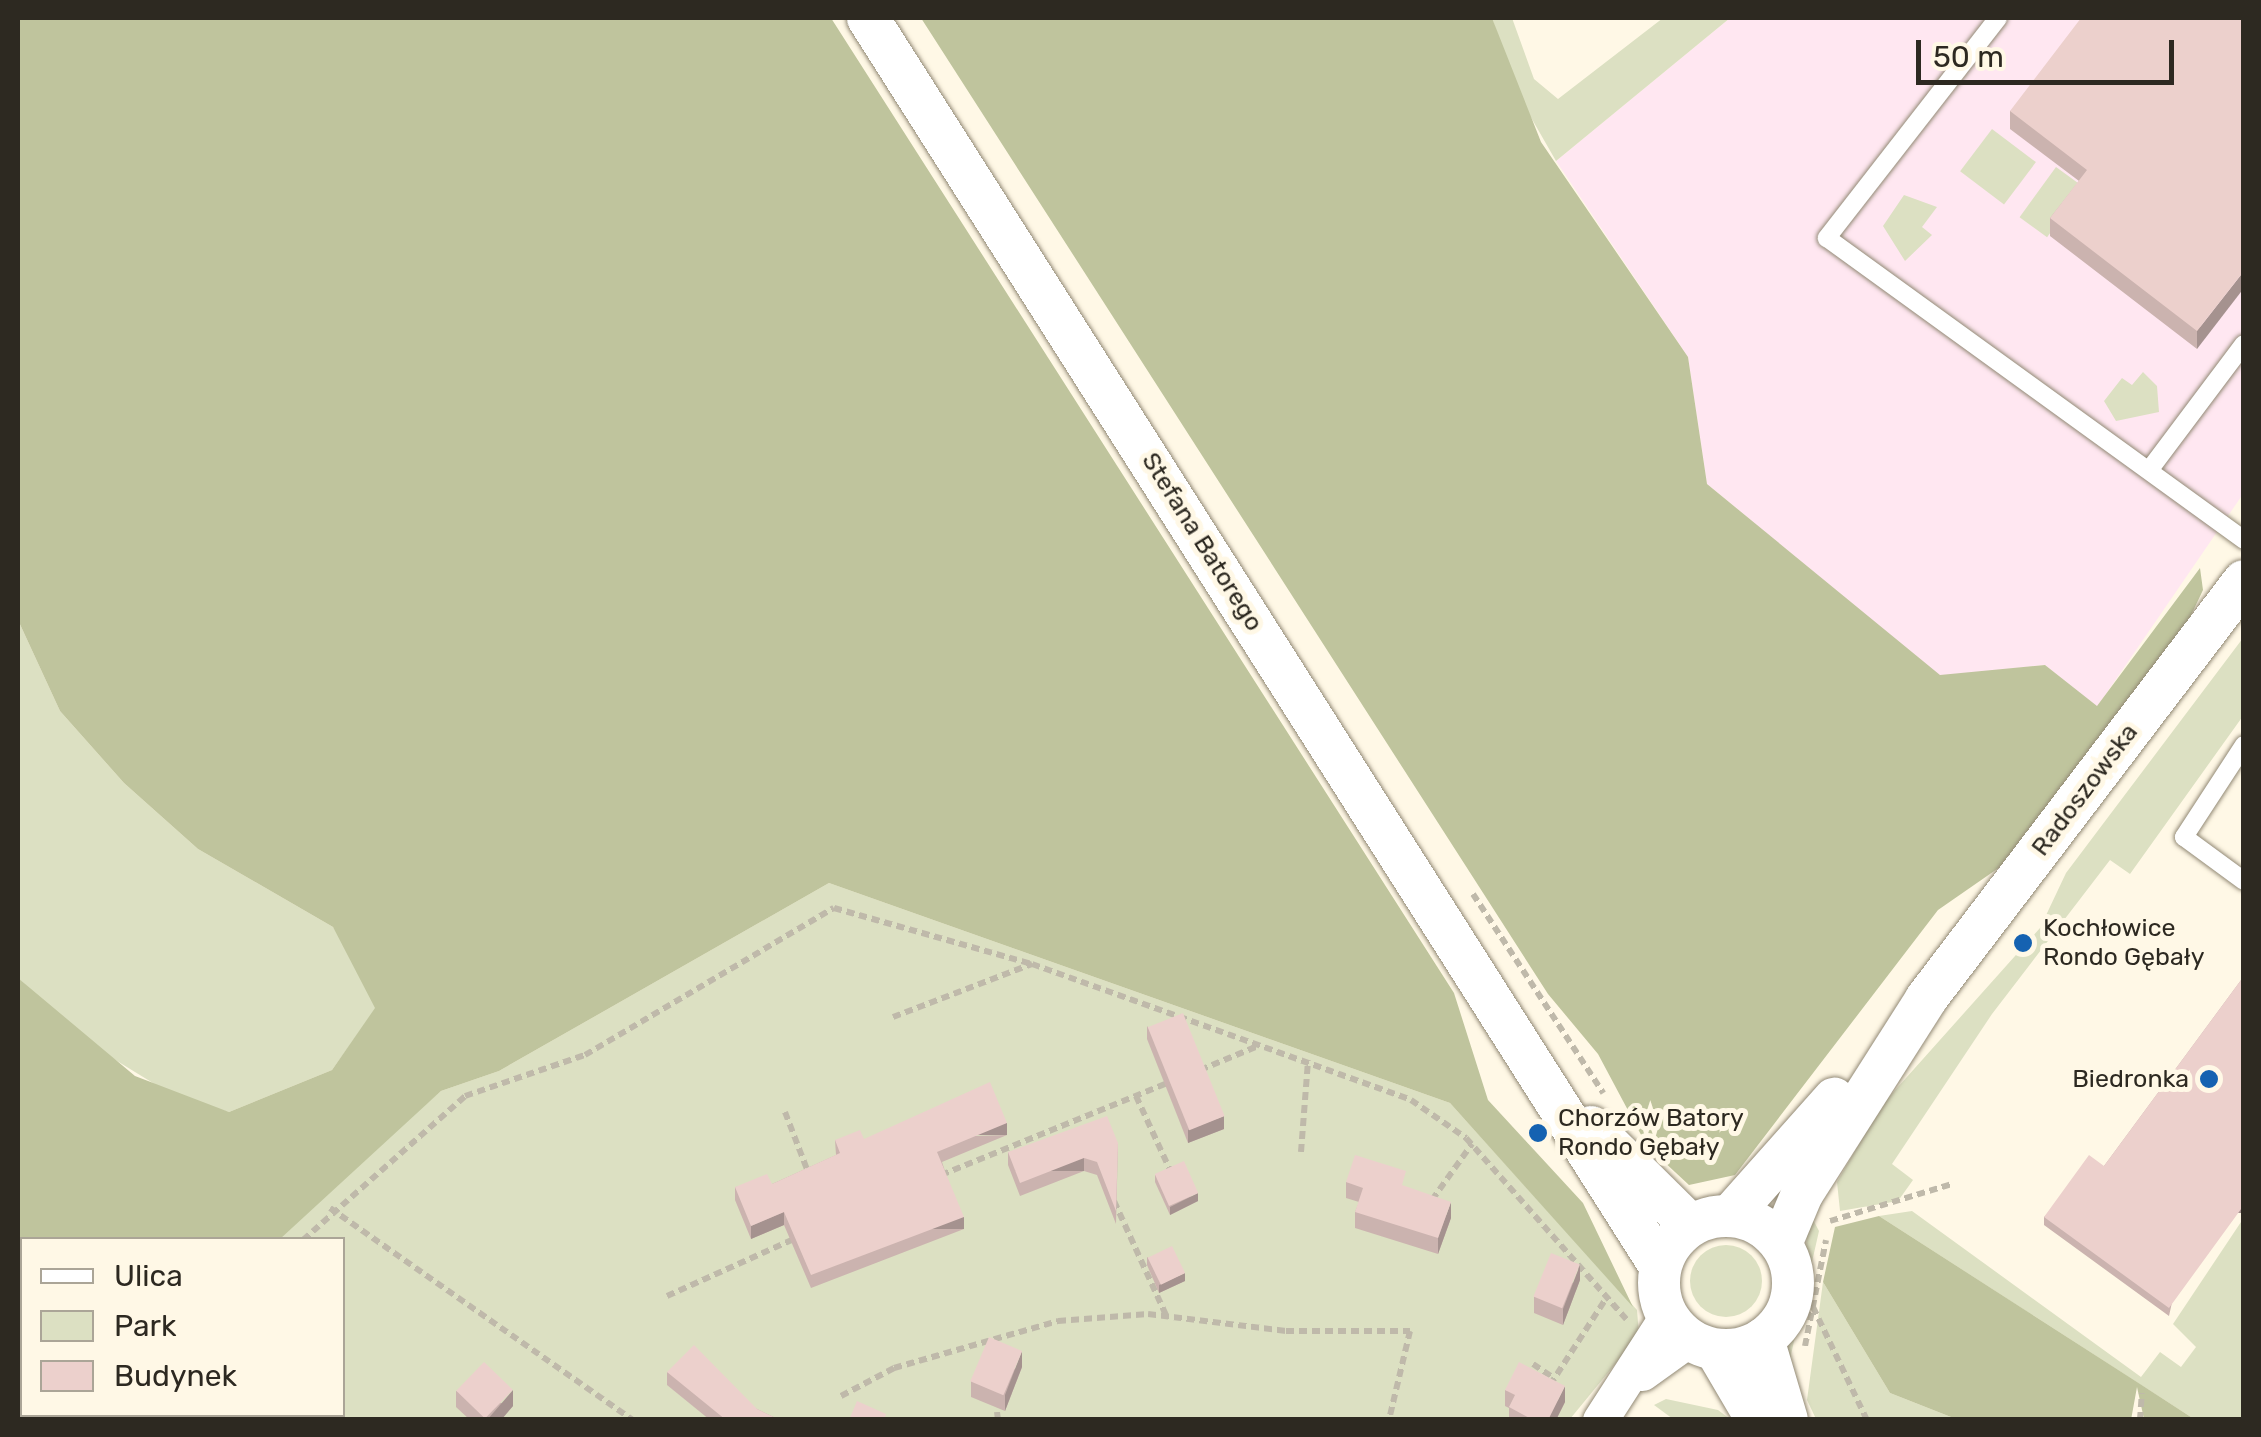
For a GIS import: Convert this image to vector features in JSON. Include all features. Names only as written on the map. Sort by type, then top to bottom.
[{"type":"street","name":"Stefana Batorego","points":[[868,18],[1537,1066],[1660,1266]]},
{"type":"street","name":"Radoszowska","points":[[1781,1244],[1802,1194],[1926,999],[2244,581]]},
{"type":"street","name":"Radoszowska","points":[[1710,1220],[1926,999]]},
{"type":"street","name":"Stefana Batorego","points":[[1537,1066],[1648,1192],[1710,1220]]},
{"type":"street","points":[[1758,1420],[1678,1335],[1660,1266],[1710,1220],[1761,1224],[1781,1244],[1792,1270],[1790,1304],[1763,1339]]},
{"type":"street","points":[[1600,1420],[1636,1376],[1678,1335],[1763,1339]]},
{"type":"street","points":[[1763,1339],[1787,1420]]},
{"type":"lane","points":[[1998,18],[1827,238],[2244,540]]},
{"type":"lane","points":[[2150,469],[2244,344]]},
{"type":"lane","points":[[2244,745],[2184,837],[2244,881]]},
{"type":"lane","points":[[2226,771],[2244,783]]},
{"type":"path","points":[[306,1237],[330,1208],[465,1096],[584,1054],[834,908],[1032,964],[1411,1100],[1472,1144],[1608,1297],[1678,1335]]},
{"type":"path","points":[[893,1017],[1032,964]]},
{"type":"path","points":[[935,1178],[1260,1046]]},
{"type":"path","points":[[1301,1152],[1308,1060]]},
{"type":"path","points":[[1136,1096],[1170,1170]]},
{"type":"path","points":[[785,1112],[822,1187]]},
{"type":"path","points":[[1428,1207],[1472,1144]]},
{"type":"path","points":[[1830,1221],[1952,1184]]},
{"type":"path","points":[[1109,1190],[1166,1315]]},
{"type":"path","points":[[330,1208],[634,1420]]},
{"type":"path","points":[[1801,1362],[1830,1221],[1824,1213]]},
{"type":"path","points":[[667,1296],[802,1235]]},
{"type":"path","points":[[1546,1390],[1608,1297]]},
{"type":"path","points":[[1813,1306],[1867,1420]]},
{"type":"path","points":[[841,1396],[894,1368],[1058,1321],[1166,1315],[1286,1331],[1410,1331],[1389,1420]]},
{"type":"path","points":[[1532,1364],[1554,1378]]},
{"type":"path","points":[[2140,1420],[2142,1393]]},
{"type":"path","points":[[1040,1420],[1060,1420]]},
{"type":"shaded area","points":[[1730,18],[2243,18],[2243,494],[2097,707],[2045,665],[1940,676],[1707,484],[1688,357],[1556,161]]},
{"type":"green space","points":[[18,18],[831,18],[1454,993],[1488,1100],[1583,1203],[1633,1307],[1450,1103],[829,883],[499,1071],[441,1091],[282,1237],[20,1237],[20,1417],[77,1417],[18,1419],[18,978],[135,1076],[229,1112],[332,1070],[375,1008],[333,927],[198,849],[124,783],[60,711],[18,620]]},
{"type":"green space","points":[[921,18],[1492,18],[1541,142],[1688,357],[1707,484],[1940,675],[2045,665],[2097,706],[2200,568],[2203,590],[2184,630],[2000,867],[1938,910],[1735,1175],[1689,1185],[1647,1146],[1598,1054],[1548,994]]},
{"type":"green space","points":[[1492,18],[1512,18],[1534,79],[1558,99],[1663,18],[1730,18],[1556,161],[1517,93]]},
{"type":"green space","points":[[1992,129],[2036,162],[2004,204],[1960,171]]},
{"type":"green space","points":[[2056,167],[2084,187],[2047,237],[2020,217]]},
{"type":"green space","points":[[1904,195],[1937,207],[1922,227],[1932,235],[1905,261],[1883,226]]},
{"type":"green space","points":[[2143,372],[2157,386],[2159,412],[2116,421],[2104,401],[2122,378],[2132,385]]},
{"type":"green space","points":[[18,620],[60,711],[124,783],[198,849],[333,927],[357,959],[376,1008],[332,1070],[229,1112],[179,1099],[91,1045],[18,978]]},
{"type":"green space","points":[[2243,638],[2243,716],[2130,874],[2110,860],[1992,1014],[1892,1164],[1913,1180],[1898,1201],[1840,1211],[1837,1182],[1881,1106],[2040,928],[2066,873]]},
{"type":"green space","points":[[829,883],[1450,1103],[1637,1310],[1639,1335],[1570,1419],[132,1420],[345,1417],[345,1237],[282,1237],[299,1215],[441,1091],[499,1071]]},
{"type":"green space","points":[[1808,1210],[1819,1231],[1790,1359],[1781,1347],[1804,1293]]},
{"type":"green space","points":[[1912,1211],[2141,1377],[2160,1352],[2181,1367],[2196,1347],[2173,1324],[2243,1219],[2243,1419],[2194,1419],[1879,1216]]},
{"type":"green space","points":[[1879,1216],[2194,1419],[2144,1419],[2137,1387],[2131,1420],[1956,1419],[1890,1393],[1823,1282],[1835,1227]]},
{"type":"green space","points":[[1726,1245],[1752,1255],[1762,1281],[1752,1307],[1726,1317],[1700,1307],[1690,1281],[1700,1255]]},
{"type":"green space","points":[[1823,1282],[1890,1393],[1956,1419],[1816,1419],[1807,1400]]},
{"type":"green space","points":[[1666,1399],[1718,1410],[1730,1419],[1673,1419],[1654,1405]]},
{"type":"building","points":[[2081,18],[2244,18],[2244,271],[2197,331],[2050,218],[2087,170],[2010,111]]},
{"type":"building","name":"Biedronka","points":[[2244,976],[2244,1205],[2169,1308],[2044,1217],[2089,1155],[2104,1166]]},
{"type":"building","points":[[1183,1013],[1225,1116],[1189,1130],[1148,1027]]},
{"type":"building","points":[[990,1082],[1007,1123],[937,1152],[964,1217],[811,1275],[784,1212],[751,1226],[735,1187],[767,1174],[772,1184],[840,1153],[835,1140],[860,1130],[864,1139]]},
{"type":"building","points":[[1107,1116],[1118,1143],[1116,1211],[1097,1162],[1084,1158],[1020,1183],[1008,1152]]},
{"type":"building","points":[[1355,1155],[1406,1171],[1402,1185],[1451,1202],[1438,1238],[1355,1212],[1363,1188],[1346,1182]]},
{"type":"building","points":[[1184,1161],[1198,1193],[1169,1206],[1155,1174]]},
{"type":"building","points":[[1172,1246],[1185,1273],[1161,1285],[1148,1258]]},
{"type":"building","points":[[1551,1253],[1580,1265],[1562,1308],[1533,1297]]},
{"type":"building","points":[[989,1337],[1022,1351],[1003,1395],[970,1381]]},
{"type":"building","points":[[694,1345],[757,1409],[780,1420],[726,1420],[667,1372]]},
{"type":"building","points":[[484,1362],[513,1390],[485,1419],[456,1391]]},
{"type":"building","points":[[1519,1362],[1565,1386],[1548,1420],[1533,1420],[1509,1407],[1515,1395],[1505,1390]]},
{"type":"building","points":[[857,1401],[886,1414],[884,1420],[849,1420]]},
{"type":"place","name":"Kochłowice Rondo Gębały","points":[[2023,943]]},
{"type":"place","name":"Biedronka","points":[[2209,1079]]},
{"type":"place","name":"Chorzów Batory Rondo Gębały","points":[[1538,1133]]}]
